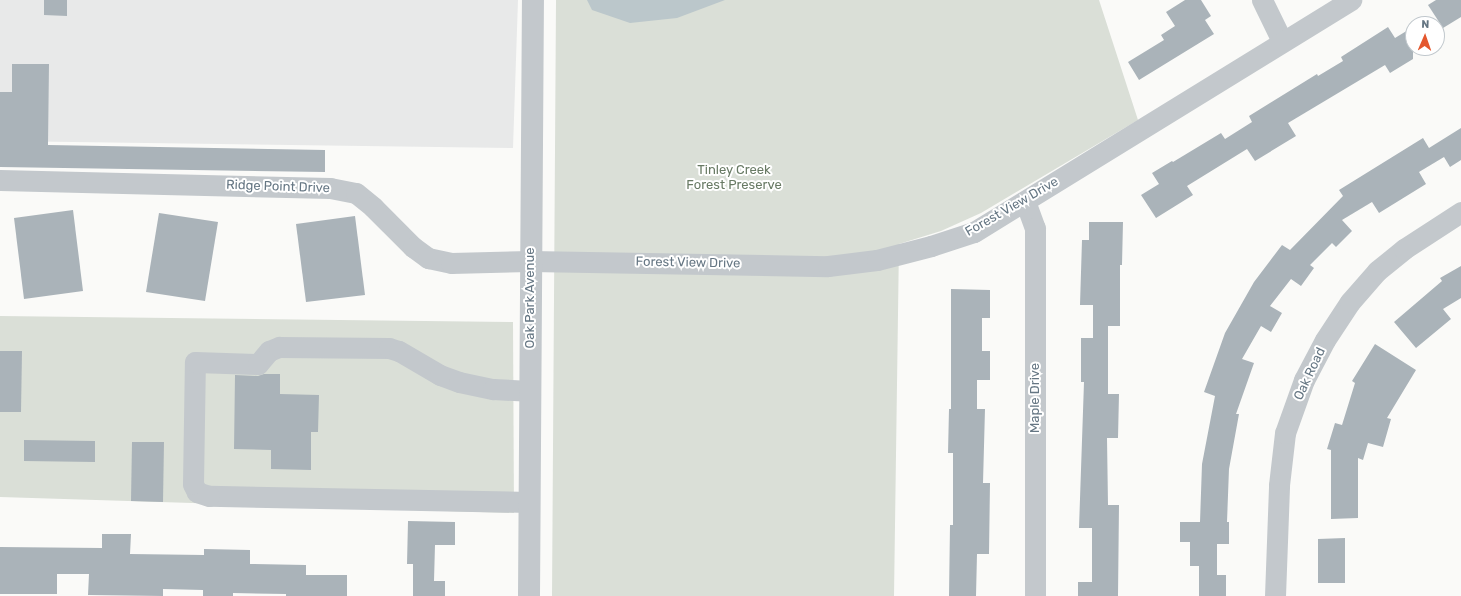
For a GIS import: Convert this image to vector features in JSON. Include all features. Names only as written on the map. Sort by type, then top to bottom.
[{"type":"street","name":"Oak Park Avenue","points":[[529,596],[529,391],[533,0]]},
{"type":"street","points":[[1262,0],[1282,41]]},
{"type":"street","name":"Forest View Drive","points":[[530,261],[828,266],[877,260],[931,246],[974,232],[1282,41],[1351,0]]},
{"type":"street","name":"Ridge Point Drive","points":[[0,180],[330,188],[356,193],[373,207],[413,247],[428,258],[451,263],[530,261]]},
{"type":"street","name":"Maple Drive","points":[[1025,201],[1035,228],[1035,596]]},
{"type":"street","name":"Oak Road","points":[[1275,596],[1279,485],[1284,440],[1304,380],[1325,340],[1350,302],[1377,271],[1404,249],[1461,212]]},
{"type":"street","points":[[529,391],[493,389],[459,382],[440,375],[400,351],[389,348],[280,347],[270,351],[258,364],[196,362],[193,484],[198,492],[210,496],[529,502]]},
{"type":"shaded area","points":[[0,0],[518,0],[513,148],[0,141]]},
{"type":"shaded area","points":[[587,0],[725,0],[677,18],[630,23],[592,10]]},
{"type":"green space","name":"Tinley Creek Forest Preserve","points":[[556,0],[1099,0],[1138,120],[981,213],[941,231],[899,244],[894,596],[552,596]]},
{"type":"green space","points":[[0,316],[513,322],[514,513],[0,497]]},
{"type":"building","points":[[44,0],[67,0],[67,16],[44,15]]},
{"type":"building","points":[[1185,0],[1201,0],[1211,16],[1205,20],[1214,34],[1139,80],[1128,62],[1164,40],[1161,35],[1175,26],[1166,12]]},
{"type":"building","points":[[1436,0],[1461,0],[1461,17],[1445,27],[1445,16],[1435,16],[1428,5]]},
{"type":"building","points":[[1388,27],[1395,38],[1405,32],[1405,56],[1413,56],[1413,59],[1390,73],[1385,65],[1288,123],[1296,136],[1255,161],[1247,149],[1187,186],[1193,195],[1156,218],[1141,195],[1159,184],[1152,173],[1221,133],[1225,139],[1252,122],[1249,116],[1317,74],[1318,76],[1343,61],[1341,57]]},
{"type":"building","points":[[12,64],[49,64],[48,145],[325,150],[325,172],[0,167],[0,92],[12,92]]},
{"type":"building","points":[[1461,128],[1461,160],[1450,167],[1444,157],[1419,172],[1426,184],[1379,213],[1372,202],[1342,220],[1352,231],[1336,247],[1332,243],[1310,265],[1314,268],[1301,286],[1291,279],[1270,306],[1282,313],[1271,332],[1261,326],[1242,359],[1254,363],[1236,414],[1239,414],[1229,469],[1227,522],[1229,522],[1229,544],[1217,544],[1217,575],[1226,575],[1226,596],[1199,596],[1199,566],[1190,566],[1190,542],[1180,542],[1180,522],[1200,522],[1202,464],[1215,396],[1204,392],[1225,333],[1254,282],[1282,245],[1290,250],[1343,196],[1339,190],[1423,138],[1429,148]]},
{"type":"building","points":[[73,210],[83,291],[24,299],[14,218]]},
{"type":"building","points":[[159,213],[218,222],[205,301],[146,292]]},
{"type":"building","points":[[355,216],[365,295],[306,302],[296,224]]},
{"type":"building","points":[[1089,222],[1123,222],[1122,265],[1120,265],[1120,326],[1108,326],[1108,394],[1119,394],[1118,438],[1107,438],[1108,505],[1119,505],[1118,596],[1078,596],[1078,582],[1092,582],[1092,528],[1079,528],[1084,382],[1081,382],[1081,338],[1093,338],[1093,305],[1080,305],[1082,240],[1089,240]]},
{"type":"building","points":[[1461,266],[1461,298],[1443,309],[1451,319],[1416,348],[1394,322],[1442,281],[1440,278]]},
{"type":"building","points":[[951,289],[990,290],[990,318],[982,318],[982,351],[990,351],[990,380],[977,380],[977,409],[985,409],[983,483],[990,483],[989,554],[977,554],[976,596],[949,596],[950,525],[953,525],[953,453],[948,453],[949,409],[951,409]]},
{"type":"building","points":[[1375,344],[1416,370],[1387,418],[1391,419],[1383,447],[1368,443],[1363,460],[1358,458],[1358,518],[1331,519],[1331,450],[1327,449],[1335,423],[1342,425],[1355,383],[1352,381]]},
{"type":"building","points":[[0,351],[22,351],[21,412],[0,412]]},
{"type":"building","points":[[264,374],[280,374],[280,394],[319,395],[318,432],[311,432],[311,470],[271,469],[271,450],[234,449],[235,375],[258,376]]},
{"type":"building","points":[[24,440],[95,441],[95,462],[24,461]]},
{"type":"building","points":[[132,442],[164,442],[163,502],[131,501]]},
{"type":"building","points":[[408,521],[455,522],[455,545],[435,545],[434,581],[445,581],[445,596],[413,596],[413,564],[407,564]]},
{"type":"building","points":[[102,534],[131,534],[130,554],[204,555],[204,549],[250,550],[250,564],[306,565],[306,575],[347,575],[347,596],[286,596],[286,594],[233,593],[233,596],[203,596],[203,590],[163,589],[163,596],[88,595],[89,574],[57,574],[57,594],[0,594],[0,547],[102,548]]},
{"type":"building","points":[[1345,538],[1345,583],[1318,583],[1318,539]]}]
